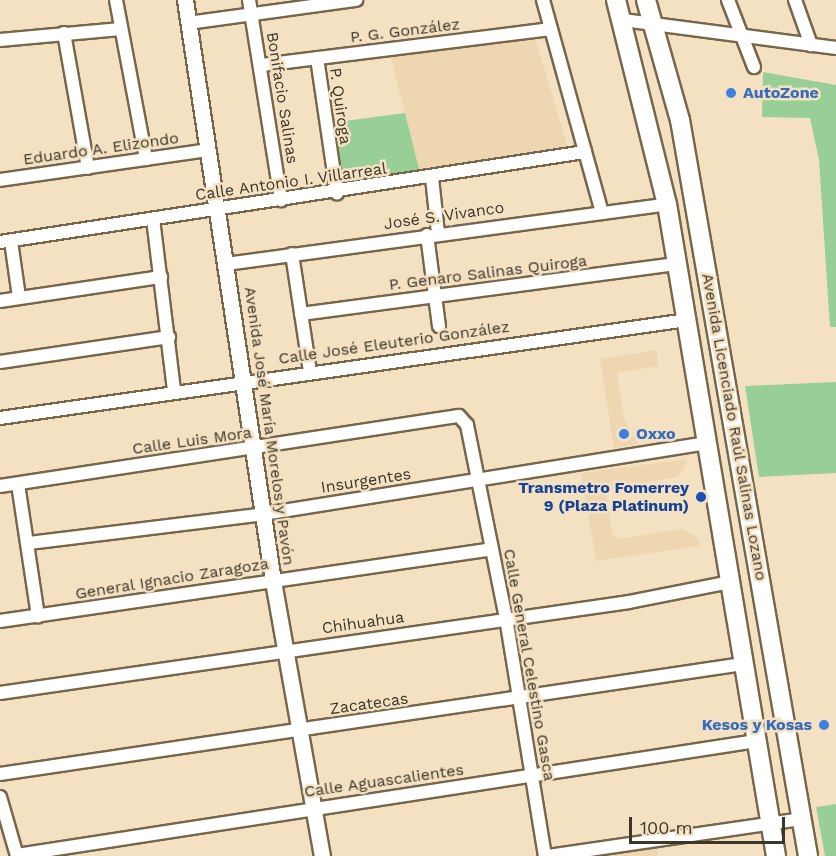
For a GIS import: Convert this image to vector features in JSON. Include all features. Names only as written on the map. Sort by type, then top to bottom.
[{"type":"main road","name":"Avenida Licenciado Raúl Salinas Lozano","points":[[616,0],[623,20],[667,204],[776,856]]},
{"type":"main road","name":"Avenida Licenciado Raúl Salinas Lozano","points":[[646,0],[680,120],[808,856]]},
{"type":"street","points":[[116,0],[146,159]]},
{"type":"street","name":"Avenida José María Morelos y Pavón","points":[[185,0],[273,581],[322,856]]},
{"type":"street","name":"Bonifacio Salinas","points":[[249,0],[262,65],[281,200]]},
{"type":"street","points":[[188,22],[356,0]]},
{"type":"street","points":[[543,0],[602,213]]},
{"type":"street","points":[[728,0],[754,67]]},
{"type":"street","points":[[795,0],[812,45]]},
{"type":"street","points":[[623,20],[836,48]]},
{"type":"street","points":[[0,40],[121,29]]},
{"type":"street","name":"P. G. González","points":[[262,65],[551,29]]},
{"type":"street","points":[[64,33],[88,168]]},
{"type":"street","name":"P. Quiroga","points":[[317,58],[337,194]]},
{"type":"street","name":"Eduardo A. Elizondo","points":[[0,180],[207,150]]},
{"type":"street","name":"Calle Antonio I. Villarreal","points":[[5,241],[281,200],[337,194],[585,153]]},
{"type":"street","points":[[432,178],[432,234],[440,327]]},
{"type":"street","name":"José S. Vivanco","points":[[226,264],[432,234],[667,204]]},
{"type":"street","points":[[153,219],[174,390]]},
{"type":"street","points":[[5,241],[19,297]]},
{"type":"street","points":[[292,254],[310,371]]},
{"type":"street","name":"P. Genaro Salinas Quiroga","points":[[301,314],[678,264]]},
{"type":"street","points":[[0,301],[161,278]]},
{"type":"street","name":"Calle José Eleuterio González","points":[[0,418],[244,380],[687,320]]},
{"type":"street","points":[[0,362],[169,337]]},
{"type":"street","name":"Calle Luis Mora","points":[[0,486],[459,416]]},
{"type":"street","name":"Calle General Celestino Gasca","points":[[459,416],[467,425],[479,481],[506,618],[546,856]]},
{"type":"street","name":"Insurgentes","points":[[29,543],[264,514],[707,443]]},
{"type":"street","points":[[18,484],[29,543],[38,616]]},
{"type":"street","name":"General Ignacio Zaragoza","points":[[0,621],[492,549]]},
{"type":"street","name":"Chihuahua","points":[[0,693],[506,618],[730,582]]},
{"type":"street","name":"Zacatecas","points":[[0,774],[519,699],[743,664]]},
{"type":"street","name":"Calle Aguascalientes","points":[[17,856],[756,741]]},
{"type":"street","points":[[0,797],[17,856]]},
{"type":"street","points":[[546,856],[802,819]]},
{"type":"shaded area","points":[[535,38],[569,151],[420,173],[390,55]]},
{"type":"shaded area","points":[[657,350],[658,366],[617,373],[624,419],[638,444],[614,448],[600,359]]},
{"type":"shaded area","points":[[688,459],[678,477],[612,488],[607,494],[612,534],[619,539],[682,529],[698,538],[700,546],[596,561],[581,473]]},
{"type":"shaded area","points":[[657,846],[658,856],[583,856]]},
{"type":"green space","points":[[763,72],[836,85],[836,327],[830,327],[819,160],[810,118],[762,117]]},
{"type":"green space","points":[[405,113],[420,173],[343,188],[330,123]]},
{"type":"green space","points":[[836,382],[836,473],[759,477],[745,386]]},
{"type":"green space","points":[[836,804],[836,856],[825,856],[816,807]]},
{"type":"place","name":"AutoZone","points":[[731,93]]},
{"type":"place","name":"Oxxo","points":[[624,434]]},
{"type":"place","name":"Transmetro Fomerrey 9 (Plaza Platinum)","points":[[701,497]]},
{"type":"place","name":"Kesos y Kosas","points":[[824,725]]}]
